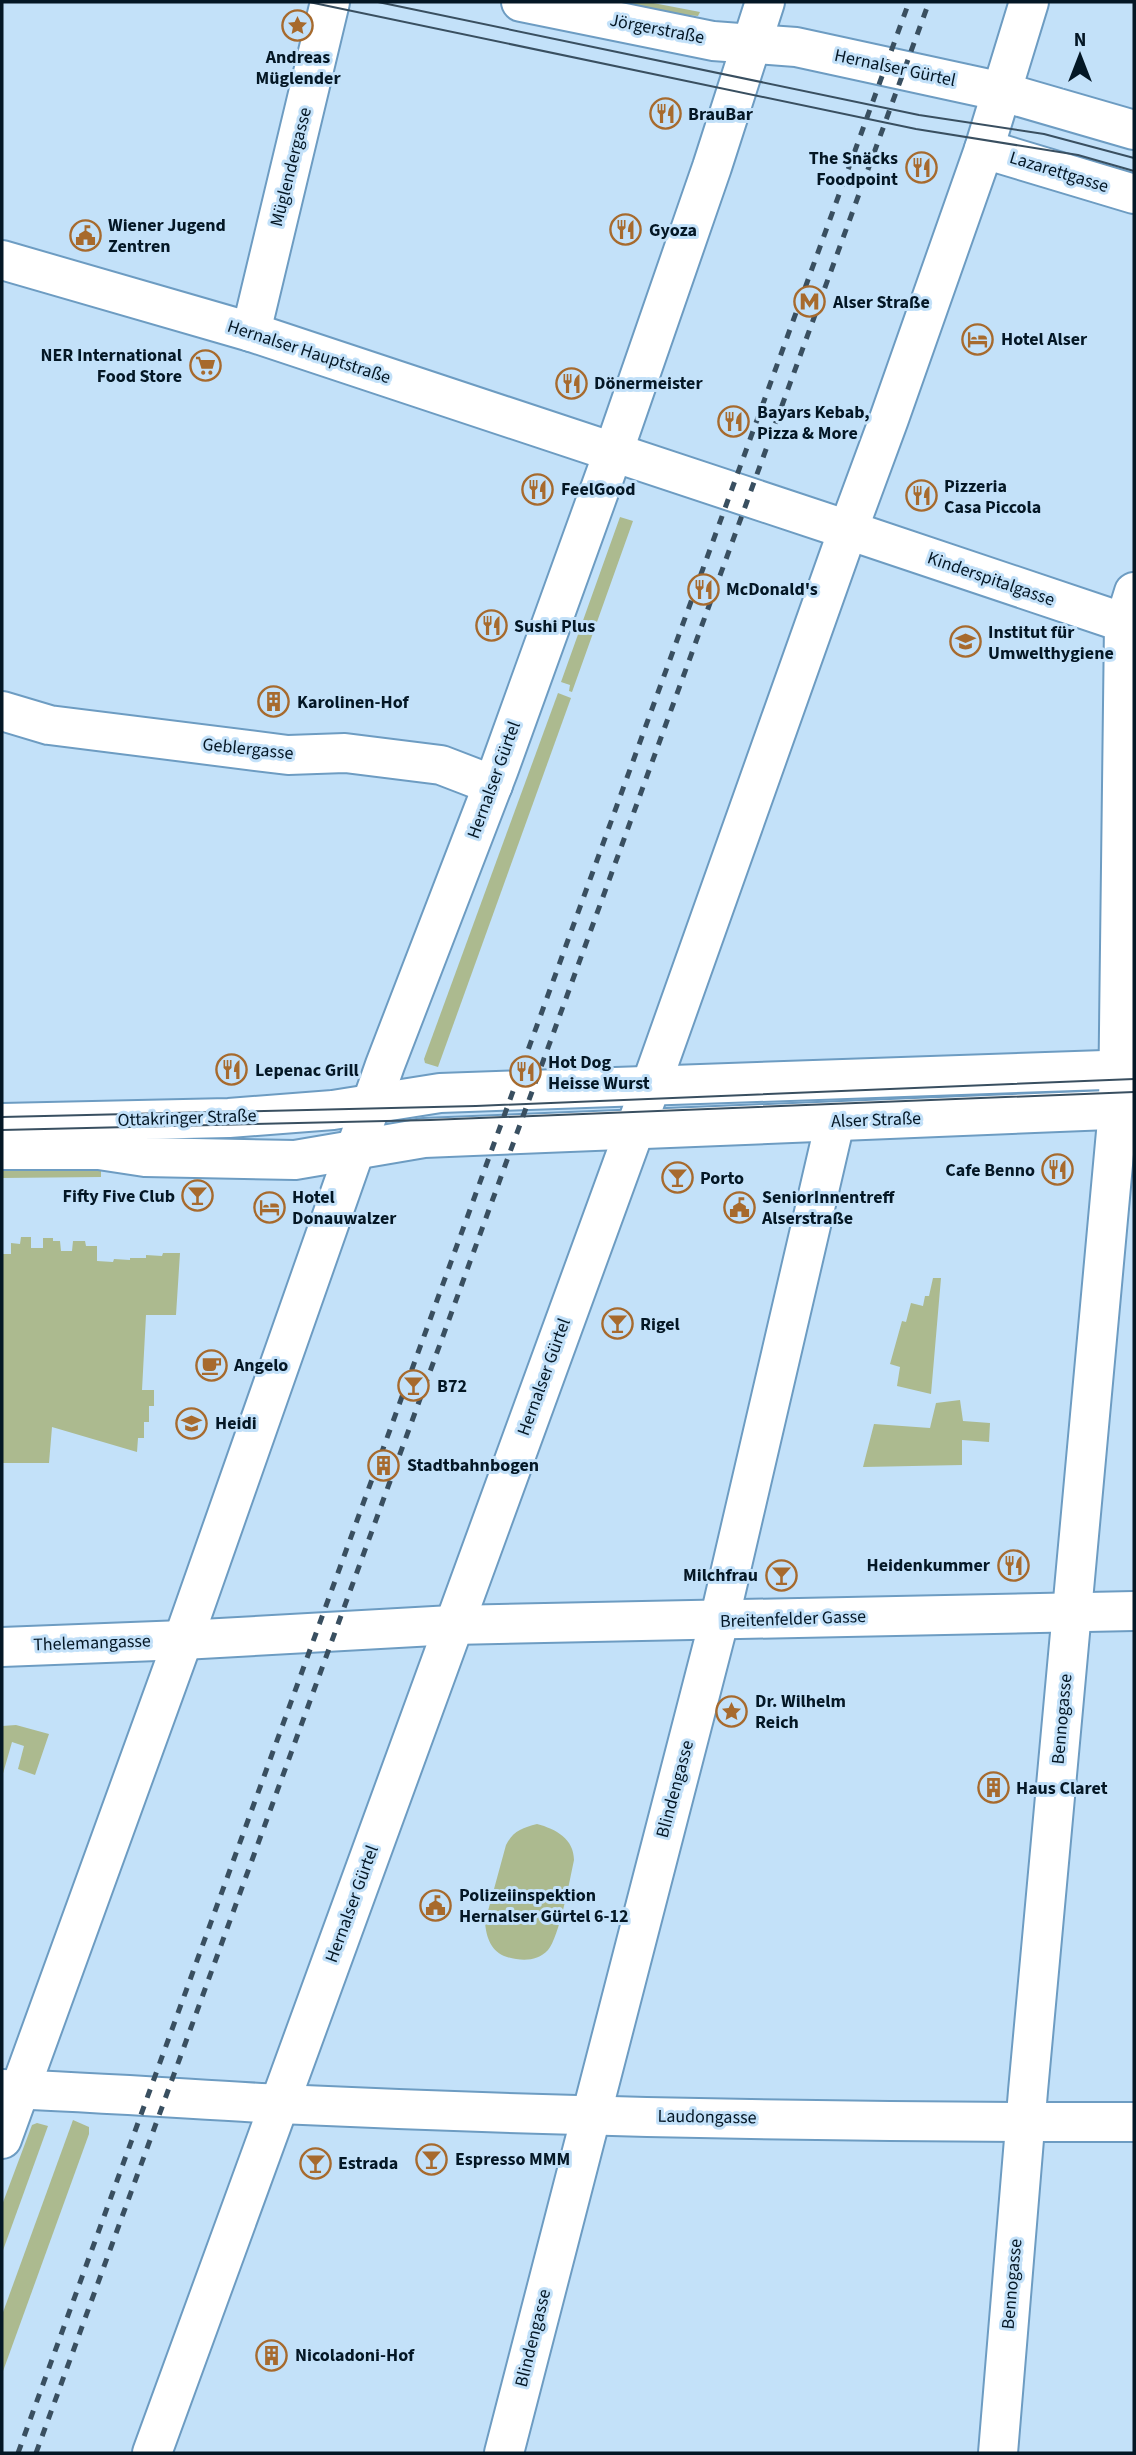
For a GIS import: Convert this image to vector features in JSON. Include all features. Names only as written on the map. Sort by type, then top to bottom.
[{"type":"main road","name":"Müglendergasse","points":[[251,332],[330,2]]},
{"type":"main road","name":"Jörgerstraße","points":[[522,2],[713,41],[752,45]]},
{"type":"main road","points":[[752,45],[765,2]]},
{"type":"main road","points":[[1029,2],[1003,92],[1134,130]]},
{"type":"main road","name":"Hernalser Gürtel","points":[[2,2139],[10,2089],[183,1640],[371,1105],[493,785],[612,453],[752,45],[796,47],[1003,92],[635,1129],[152,2453]]},
{"type":"main road","name":"Lazarettgasse","points":[[984,149],[1134,194]]},
{"type":"main road","name":"Hernalser Hauptstraße","points":[[2,260],[251,332],[612,453]]},
{"type":"main road","points":[[612,453],[848,530]]},
{"type":"main road","name":"Kinderspitalgasse","points":[[848,530],[1131,614]]},
{"type":"main road","points":[[1126,1110],[1131,614]]},
{"type":"main road","name":"Geblergasse","points":[[2,711],[49,725],[275,754],[345,753],[441,765],[493,785]]},
{"type":"main road","points":[[371,1105],[440,1093],[1127,1069]]},
{"type":"main road","name":"Ottakringer Straße","points":[[2,1123],[229,1118],[371,1105]]},
{"type":"main road","name":"Alser Straße","points":[[635,1129],[1126,1110]]},
{"type":"main road","name":"Bennogasse","points":[[998,2453],[1072,1611],[1126,1110]]},
{"type":"main road","name":"Blindengasse","points":[[504,2453],[719,1621],[835,1122]]},
{"type":"main road","points":[[356,1151],[424,1138],[635,1129]]},
{"type":"main road","name":"Ottakringer Straße","points":[[2,1150],[99,1150],[145,1157],[295,1160],[356,1151]]},
{"type":"main road","name":"Breitenfelder Gasse","points":[[452,1625],[1134,1611]]},
{"type":"main road","points":[[183,1640],[452,1625]]},
{"type":"main road","name":"Thelemangasse","points":[[2,1647],[183,1640]]},
{"type":"main road","points":[[10,2089],[281,2104]]},
{"type":"main road","name":"Laudongasse","points":[[281,2104],[590,2115],[1026,2123],[1134,2122]]},
{"type":"green space","points":[[622,2],[648,2],[700,12],[698,16],[662,13]]},
{"type":"green space","points":[[620,517],[633,521],[572,692],[569,691],[570,685],[561,682]]},
{"type":"green space","points":[[558,693],[571,698],[438,1067],[425,1063],[424,1059]]},
{"type":"green space","points":[[101,1164],[101,1177],[2,1178],[2,1166]]},
{"type":"green space","points":[[21,1237],[31,1237],[31,1248],[43,1248],[43,1238],[53,1238],[53,1241],[60,1241],[61,1251],[72,1251],[73,1241],[85,1241],[86,1246],[97,1246],[97,1261],[113,1262],[114,1259],[130,1260],[146,1258],[146,1255],[180,1253],[176,1315],[146,1315],[142,1390],[154,1390],[154,1406],[149,1406],[149,1422],[144,1422],[144,1438],[138,1438],[137,1452],[52,1427],[49,1463],[2,1463],[2,1254],[11,1254],[11,1243],[20,1244]]},
{"type":"green space","points":[[933,1278],[941,1278],[931,1394],[897,1386],[900,1367],[890,1364],[902,1321],[906,1322],[911,1303],[923,1306],[925,1296],[929,1296]]},
{"type":"green space","points":[[960,1400],[963,1421],[990,1423],[989,1442],[962,1440],[962,1465],[863,1467],[874,1424],[930,1428],[936,1403]]},
{"type":"green space","points":[[16,1725],[49,1734],[35,1775],[18,1769],[24,1746],[12,1742],[2,1777],[2,1726]]},
{"type":"green space","points":[[537,1824],[563,1836],[571,1846],[574,1860],[564,1908],[556,1934],[544,1954],[529,1960],[507,1957],[493,1948],[485,1922],[506,1845],[518,1831]]},
{"type":"green space","points":[[73,2120],[89,2127],[89,2134],[2,2374],[2,2315]]},
{"type":"green space","points":[[37,2123],[48,2126],[2,2253],[2,2205],[32,2125]]},
{"type":"tram line","points":[[309,2],[916,129],[1078,155],[1134,171]]},
{"type":"tram line","points":[[378,2],[919,115],[1044,134],[1134,158]]},
{"type":"tram line","points":[[2,1117],[476,1106],[1134,1079]]},
{"type":"tram line","points":[[2,1130],[430,1120],[1134,1092]]},
{"type":"railway","points":[[18,2453],[909,2]]},
{"type":"railway","points":[[36,2453],[929,2]]},
{"type":"place","name":"Andreas Müglender","points":[[298,26]]},
{"type":"place","name":"BrauBar","points":[[665,114]]},
{"type":"place","name":"The Snäcks Foodpoint","points":[[921,168]]},
{"type":"place","name":"Gyoza","points":[[626,230]]},
{"type":"place","name":"Wiener Jugend Zentren","points":[[85,235]]},
{"type":"place","name":"Alser Straße","points":[[810,302]]},
{"type":"place","name":"Hotel Alser","points":[[978,339]]},
{"type":"place","name":"NER International Food Store","points":[[205,365]]},
{"type":"place","name":"Dönermeister","points":[[571,383]]},
{"type":"place","name":"Bayars Kebab, Pizza & More","points":[[734,422]]},
{"type":"place","name":"FeelGood","points":[[538,489]]},
{"type":"place","name":"Pizzeria Casa Piccola","points":[[921,496]]},
{"type":"place","name":"McDonald's","points":[[703,589]]},
{"type":"place","name":"Sushi Plus","points":[[491,626]]},
{"type":"place","name":"Institut für Umwelthygiene","points":[[965,642]]},
{"type":"place","name":"Karolinen-Hof","points":[[274,702]]},
{"type":"place","name":"Lepenac Grill","points":[[232,1070]]},
{"type":"place","name":"Hot Dog Heisse Wurst","points":[[525,1072]]},
{"type":"place","name":"Cafe Benno","points":[[1058,1170]]},
{"type":"place","name":"Porto","points":[[677,1178]]},
{"type":"place","name":"Fifty Five Club","points":[[198,1196]]},
{"type":"place","name":"Hotel Donauwalzer","points":[[269,1207]]},
{"type":"place","name":"SeniorInnentreff Alserstraße","points":[[739,1207]]},
{"type":"place","name":"Rigel","points":[[617,1324]]},
{"type":"place","name":"Angelo","points":[[211,1365]]},
{"type":"place","name":"B72","points":[[414,1386]]},
{"type":"place","name":"Heidi","points":[[192,1423]]},
{"type":"place","name":"Stadtbahnbogen","points":[[384,1465]]},
{"type":"place","name":"Heidenkummer","points":[[1013,1565]]},
{"type":"place","name":"Milchfrau","points":[[781,1575]]},
{"type":"place","name":"Dr. Wilhelm Reich","points":[[732,1711]]},
{"type":"place","name":"Haus Claret","points":[[993,1788]]},
{"type":"place","name":"Polizeiinspektion Hernalser Gürtel 6-12","points":[[436,1905]]},
{"type":"place","name":"Espresso MMM","points":[[432,2159]]},
{"type":"place","name":"Estrada","points":[[315,2163]]},
{"type":"place","name":"Nicoladoni-Hof","points":[[272,2355]]}]
